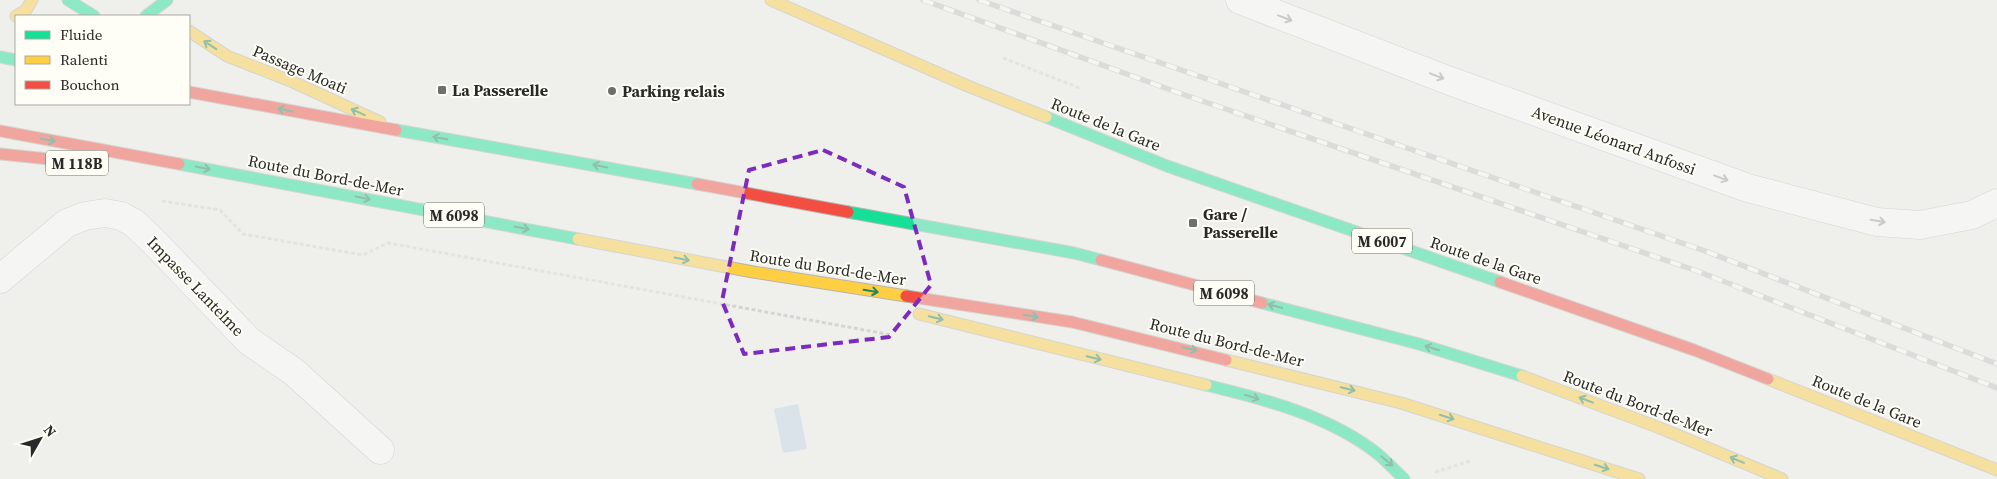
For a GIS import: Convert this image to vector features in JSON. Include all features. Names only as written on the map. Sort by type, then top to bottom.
[{"type":"main road","points":[[18,15],[26,10],[32,0]]},
{"type":"main road","points":[[68,0],[92,15]]},
{"type":"main road","name":"Route de la Gare","points":[[771,0],[970,86],[1167,166],[1694,350],[1997,470]]},
{"type":"main road","points":[[147,15],[163,4]]},
{"type":"main road","name":"Passage Moati","points":[[190,32],[227,56],[292,82],[402,132]]},
{"type":"main road","points":[[0,57],[15,60]]},
{"type":"main road","name":"Route du Bord-de-Mer","points":[[190,92],[402,132],[546,156],[1101,260],[1419,344],[1544,383],[1660,428],[1782,479]]},
{"type":"main road","name":"Route du Bord-de-Mer","points":[[0,131],[753,272],[1072,322],[1401,403],[1639,479]]},
{"type":"main road","name":"M 118B","points":[[0,154],[84,164],[155,159]]},
{"type":"main road","points":[[753,272],[876,303]]},
{"type":"main road","points":[[904,310],[1252,396],[1327,425],[1354,438],[1392,464],[1404,479]]},
{"type":"street","name":"Avenue Léonard Anfossi","points":[[1240,0],[1450,81],[1748,188],[1877,222],[1920,225],[1972,215],[1997,203]]},
{"type":"street","name":"Impasse Lantelme","points":[[0,279],[67,223],[85,216],[105,213],[121,216],[134,223],[153,241],[249,341],[294,372],[380,450]]},
{"type":"path","points":[[1003,58],[1082,88]]},
{"type":"path","points":[[161,200],[220,210],[243,234],[363,255],[388,243],[659,293]]},
{"type":"path","points":[[1428,474],[1478,459]]},
{"type":"highlighted area","points":[[823,150],[904,187],[931,285],[889,337],[744,354],[722,301],[749,170]]},
{"type":"water","points":[[798,404],[807,449],[783,453],[774,409]]},
{"type":"railway","points":[[923,0],[1182,94],[1697,271],[1997,388]]},
{"type":"railway","points":[[979,0],[1705,251],[1997,364]]},
{"type":"traffic: fast","points":[[68,0],[92,15]]},
{"type":"traffic: fast","points":[[147,15],[167,0]]},
{"type":"traffic: fast","points":[[0,57],[15,60]]},
{"type":"traffic: fast","points":[[1046,117],[1167,166],[1500,282]]},
{"type":"traffic: fast","points":[[396,130],[697,184]]},
{"type":"traffic: fast","points":[[179,164],[578,239]]},
{"type":"traffic: fast","points":[[848,212],[1074,253],[1101,260]]},
{"type":"traffic: fast","points":[[1262,303],[1419,344],[1522,376]]},
{"type":"traffic: fast","points":[[1206,385],[1251,396],[1318,419],[1360,441],[1379,455],[1404,479]]},
{"type":"traffic: slow","points":[[18,15],[26,10],[32,0]]},
{"type":"traffic: slow","points":[[771,0],[970,87],[1046,117]]},
{"type":"traffic: slow","points":[[190,32],[227,56],[293,82],[380,122]]},
{"type":"traffic: slow","points":[[578,239],[753,272],[906,296]]},
{"type":"traffic: slow","points":[[919,314],[1206,385]]},
{"type":"traffic: slow","points":[[1226,360],[1401,403],[1639,479]]},
{"type":"traffic: slow","points":[[1522,376],[1660,428],[1782,479]]},
{"type":"traffic: slow","points":[[1768,379],[1997,470]]},
{"type":"traffic: jam","points":[[190,92],[396,130]]},
{"type":"traffic: jam","points":[[0,131],[179,164]]},
{"type":"traffic: jam","points":[[0,154],[88,163]]},
{"type":"traffic: jam","points":[[697,184],[848,212]]},
{"type":"traffic: jam","points":[[1101,260],[1262,303]]},
{"type":"traffic: jam","points":[[1500,282],[1694,350],[1768,379]]},
{"type":"traffic: jam","points":[[906,296],[1072,322],[1226,360]]},
{"type":"place","name":"La Passerelle","points":[[442,90]]},
{"type":"place","name":"Parking relais","points":[[612,91]]},
{"type":"place","name":"Gare / Passerelle","points":[[1193,223]]}]
